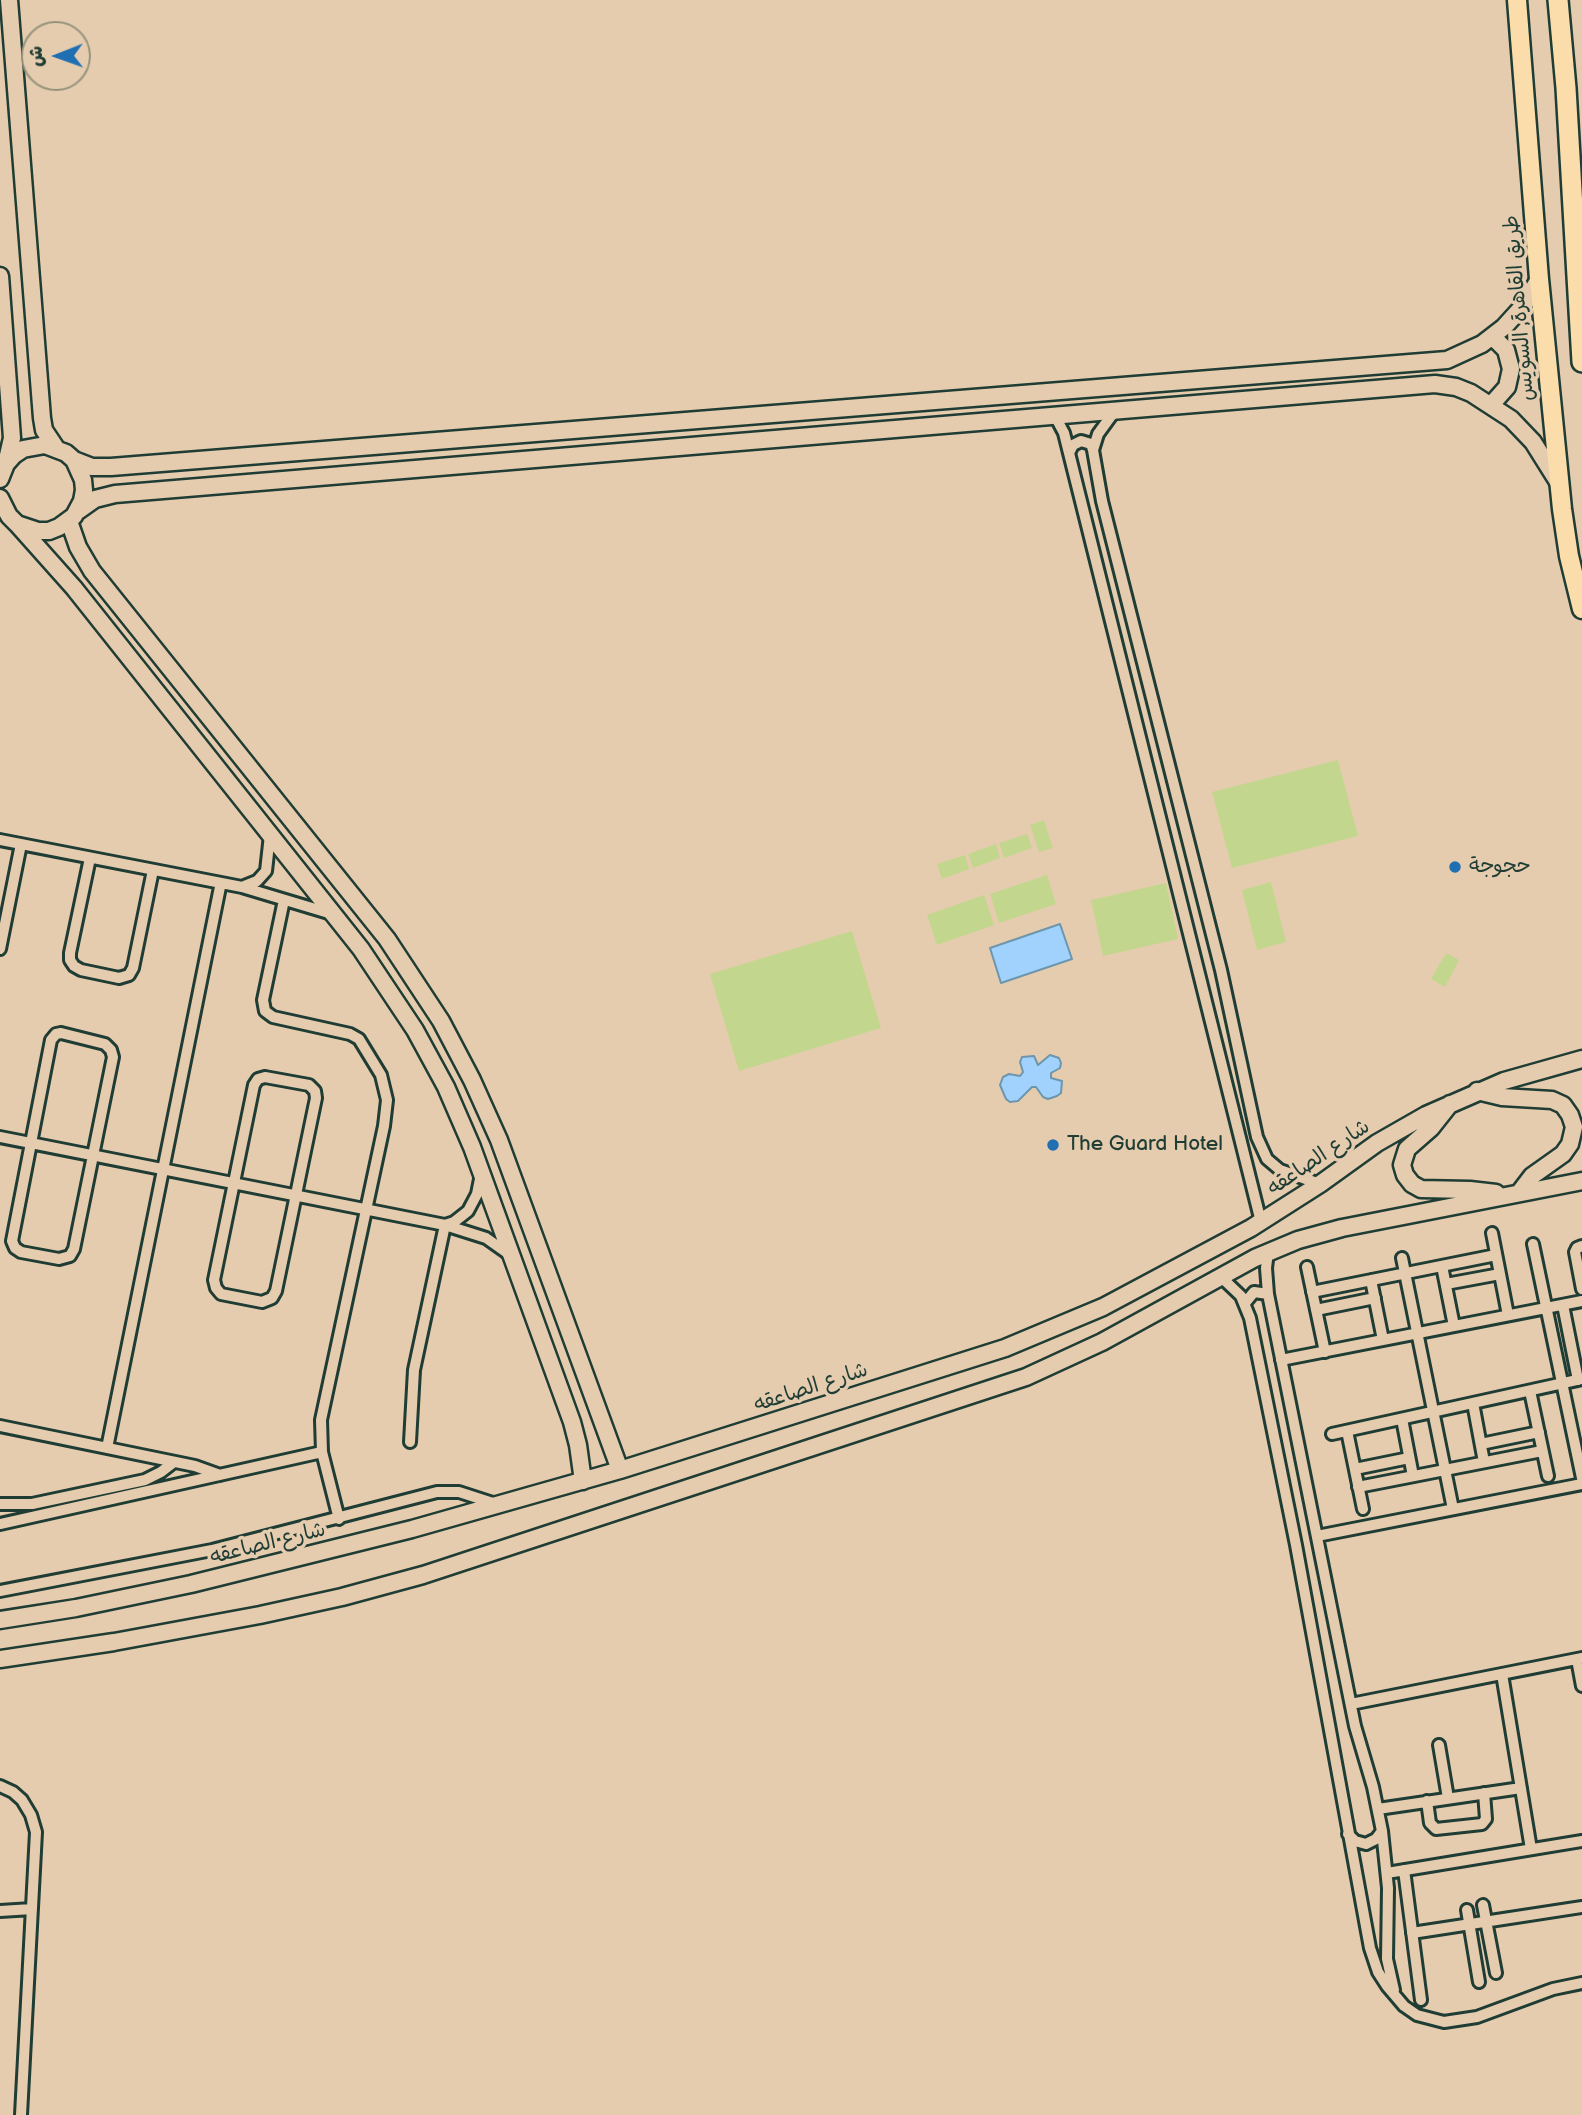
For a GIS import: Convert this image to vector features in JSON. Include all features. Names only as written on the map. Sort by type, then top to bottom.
[{"type":"highway","points":[[1558,0],[1566,88],[1582,362]]},
{"type":"main road","name":"طريق القاهرة, السويس","points":[[1517,0],[1539,279],[1560,486],[1569,556],[1582,609]]},
{"type":"street","points":[[9,0],[42,418],[44,430],[56,448]]},
{"type":"street","points":[[0,276],[12,438],[3,471]]},
{"type":"street","points":[[3,471],[23,449],[45,445],[92,467],[111,467],[1447,360],[1493,337],[1524,305],[1539,279]]},
{"type":"street","points":[[1492,405],[1507,387],[1511,369],[1506,351],[1493,337]]},
{"type":"street","points":[[17,524],[38,531],[59,527],[95,499],[115,494],[1435,384],[1456,387],[1492,405],[1511,419],[1533,442],[1560,486]]},
{"type":"street","points":[[1093,450],[1098,434],[1114,412]]},
{"type":"street","points":[[1055,416],[1064,433],[1261,1222]]},
{"type":"street","points":[[1069,453],[1073,445],[1081,441],[1091,444],[1093,450],[1102,501],[1217,956],[1257,1137],[1267,1159],[1287,1174],[1320,1184]]},
{"type":"street","points":[[74,460],[80,469],[84,490],[73,516],[78,547],[92,571],[387,939],[441,1021],[499,1140],[620,1470]]},
{"type":"street","points":[[0,498],[9,516],[74,588],[380,975],[415,1030],[446,1087],[482,1173],[575,1433],[583,1481]]},
{"type":"street","points":[[242,887],[257,881],[266,871],[270,835]]},
{"type":"street","points":[[0,840],[242,887],[333,915]]},
{"type":"street","points":[[0,949],[21,844]]},
{"type":"street","points":[[90,858],[70,953],[71,960],[74,966],[81,970],[119,978],[129,975],[133,968],[153,870]]},
{"type":"street","points":[[107,1448],[220,887]]},
{"type":"street","points":[[284,900],[263,1000],[265,1010],[273,1017],[355,1036],[363,1043],[384,1083],[387,1107],[322,1409],[322,1452],[339,1519]]},
{"type":"street","points":[[56,1034],[63,1034],[105,1044],[114,1057],[72,1253],[66,1258],[21,1252],[15,1248],[12,1241],[31,1143],[51,1040],[56,1034]]},
{"type":"street","name":"شارع الصاعقه","points":[[0,1620],[134,1596],[249,1571],[498,1505],[620,1470],[962,1363],[1104,1307],[1261,1222],[1377,1143],[1451,1102],[1531,1073],[1582,1059]]},
{"type":"street","points":[[265,1077],[305,1084],[312,1087],[316,1098],[296,1195],[276,1291],[269,1300],[258,1302],[224,1295],[215,1285],[234,1183],[256,1082],[265,1077]]},
{"type":"street","points":[[1477,1091],[1502,1097],[1552,1100],[1563,1105],[1570,1115],[1574,1133],[1563,1154],[1532,1176],[1513,1195]]},
{"type":"street","points":[[1451,1102],[1439,1120],[1407,1149],[1402,1165],[1405,1175],[1412,1184],[1421,1189],[1470,1190],[1513,1195]]},
{"type":"street","points":[[0,1137],[445,1225],[486,1238],[512,1256]]},
{"type":"street","points":[[1247,1172],[1258,1168],[1267,1159]]},
{"type":"street","points":[[445,1225],[468,1211],[477,1194],[482,1173]]},
{"type":"street","points":[[0,1659],[114,1642],[260,1615],[342,1597],[449,1567],[1000,1387],[1077,1355],[1220,1276],[1298,1240],[1342,1228],[1582,1181]]},
{"type":"street","points":[[410,1442],[414,1370],[445,1225]]},
{"type":"street","points":[[1492,1233],[1508,1315]]},
{"type":"street","points":[[1533,1244],[1582,1478]]},
{"type":"street","points":[[1582,1245],[1577,1248],[1575,1255],[1582,1289]]},
{"type":"street","points":[[1268,1252],[1268,1294],[1351,1704],[1382,1830],[1387,1873],[1387,1959],[1390,1980],[1398,1999]]},
{"type":"street","points":[[1312,1292],[1496,1255]]},
{"type":"street","points":[[1402,1258],[1453,1509]]},
{"type":"street","points":[[1442,1266],[1454,1326]]},
{"type":"street","points":[[1307,1267],[1325,1352]]},
{"type":"street","points":[[1446,1284],[1500,1274]]},
{"type":"street","points":[[1220,1276],[1232,1285],[1245,1303],[1258,1354],[1372,1956],[1382,1979],[1398,1999],[1417,2015],[1431,2020],[1456,2021],[1477,2017],[1553,1989],[1582,1983]]},
{"type":"street","points":[[1371,1280],[1383,1340]]},
{"type":"street","points":[[1245,1303],[1254,1292],[1268,1294]]},
{"type":"street","points":[[1316,1310],[1375,1298]]},
{"type":"street","points":[[1282,1360],[1582,1301]]},
{"type":"street","points":[[1332,1434],[1580,1379],[1563,1305]]},
{"type":"street","points":[[1530,1391],[1548,1476]]},
{"type":"street","points":[[1472,1403],[1484,1462]]},
{"type":"street","points":[[1402,1419],[1413,1476]]},
{"type":"street","points":[[0,1426],[203,1468],[220,1475]]},
{"type":"street","points":[[1347,1430],[1363,1509]]},
{"type":"street","points":[[1481,1444],[1539,1432]]},
{"type":"street","points":[[1358,1487],[1542,1451]]},
{"type":"street","points":[[0,1524],[322,1452]]},
{"type":"street","points":[[1355,1469],[1409,1458]]},
{"type":"street","points":[[0,1504],[32,1504],[145,1480],[174,1462]]},
{"type":"street","points":[[1317,1536],[1582,1484]]},
{"type":"street","points":[[0,1591],[212,1550],[445,1491],[466,1494],[498,1505]]},
{"type":"street","points":[[1351,1704],[1580,1659],[1582,1686]]},
{"type":"street","points":[[1502,1674],[1531,1849]]},
{"type":"street","points":[[1439,1745],[1448,1798]]},
{"type":"street","points":[[0,1786],[22,1800],[31,1815],[36,1832],[21,2115]]},
{"type":"street","points":[[1378,1809],[1521,1788]]},
{"type":"street","points":[[1427,1801],[1430,1823],[1436,1829],[1482,1824],[1486,1819],[1484,1793]]},
{"type":"street","points":[[1348,1834],[1355,1841],[1366,1843],[1376,1839],[1382,1830]]},
{"type":"street","points":[[1387,1873],[1582,1841]]},
{"type":"street","points":[[1404,1870],[1421,2000]]},
{"type":"street","points":[[1483,1905],[1496,1973]]},
{"type":"street","points":[[1412,1933],[1582,1907]]},
{"type":"street","points":[[0,1911],[32,1909]]},
{"type":"street","points":[[1467,1909],[1479,1982]]},
{"type":"street","points":[[1473,1947],[1490,1944]]},
{"type":"green space","points":[[1338,760],[1358,836],[1232,868],[1212,792]]},
{"type":"green space","points":[[1044,820],[1053,848],[1039,852],[1030,825]]},
{"type":"green space","points":[[1027,834],[1032,848],[1004,858],[999,843]]},
{"type":"green space","points":[[996,844],[1000,858],[973,868],[968,854]]},
{"type":"green space","points":[[965,855],[969,869],[942,879],[937,864]]},
{"type":"green space","points":[[1047,875],[1056,904],[999,923],[990,894]]},
{"type":"green space","points":[[1271,882],[1286,942],[1257,950],[1242,890]]},
{"type":"green space","points":[[1166,883],[1178,939],[1103,956],[1091,900]]},
{"type":"green space","points":[[984,895],[994,925],[937,945],[927,915]]},
{"type":"green space","points":[[852,931],[881,1028],[739,1071],[710,974]]},
{"type":"green space","points":[[1446,953],[1459,960],[1445,987],[1431,979]]},
{"type":"water","points":[[1060,924],[1072,959],[1001,983],[990,948]]},
{"type":"water","points":[[1050,1055],[1059,1058],[1061,1063],[1060,1068],[1051,1073],[1051,1078],[1062,1081],[1061,1093],[1048,1099],[1043,1097],[1036,1087],[1032,1087],[1018,1101],[1010,1102],[1006,1099],[1000,1085],[1003,1077],[1009,1074],[1020,1076],[1023,1072],[1020,1062],[1022,1057],[1034,1056],[1038,1065]]},
{"type":"place","name":"حجوجة","points":[[1455,867]]},
{"type":"place","name":"The Guard Hotel","points":[[1053,1145]]}]
